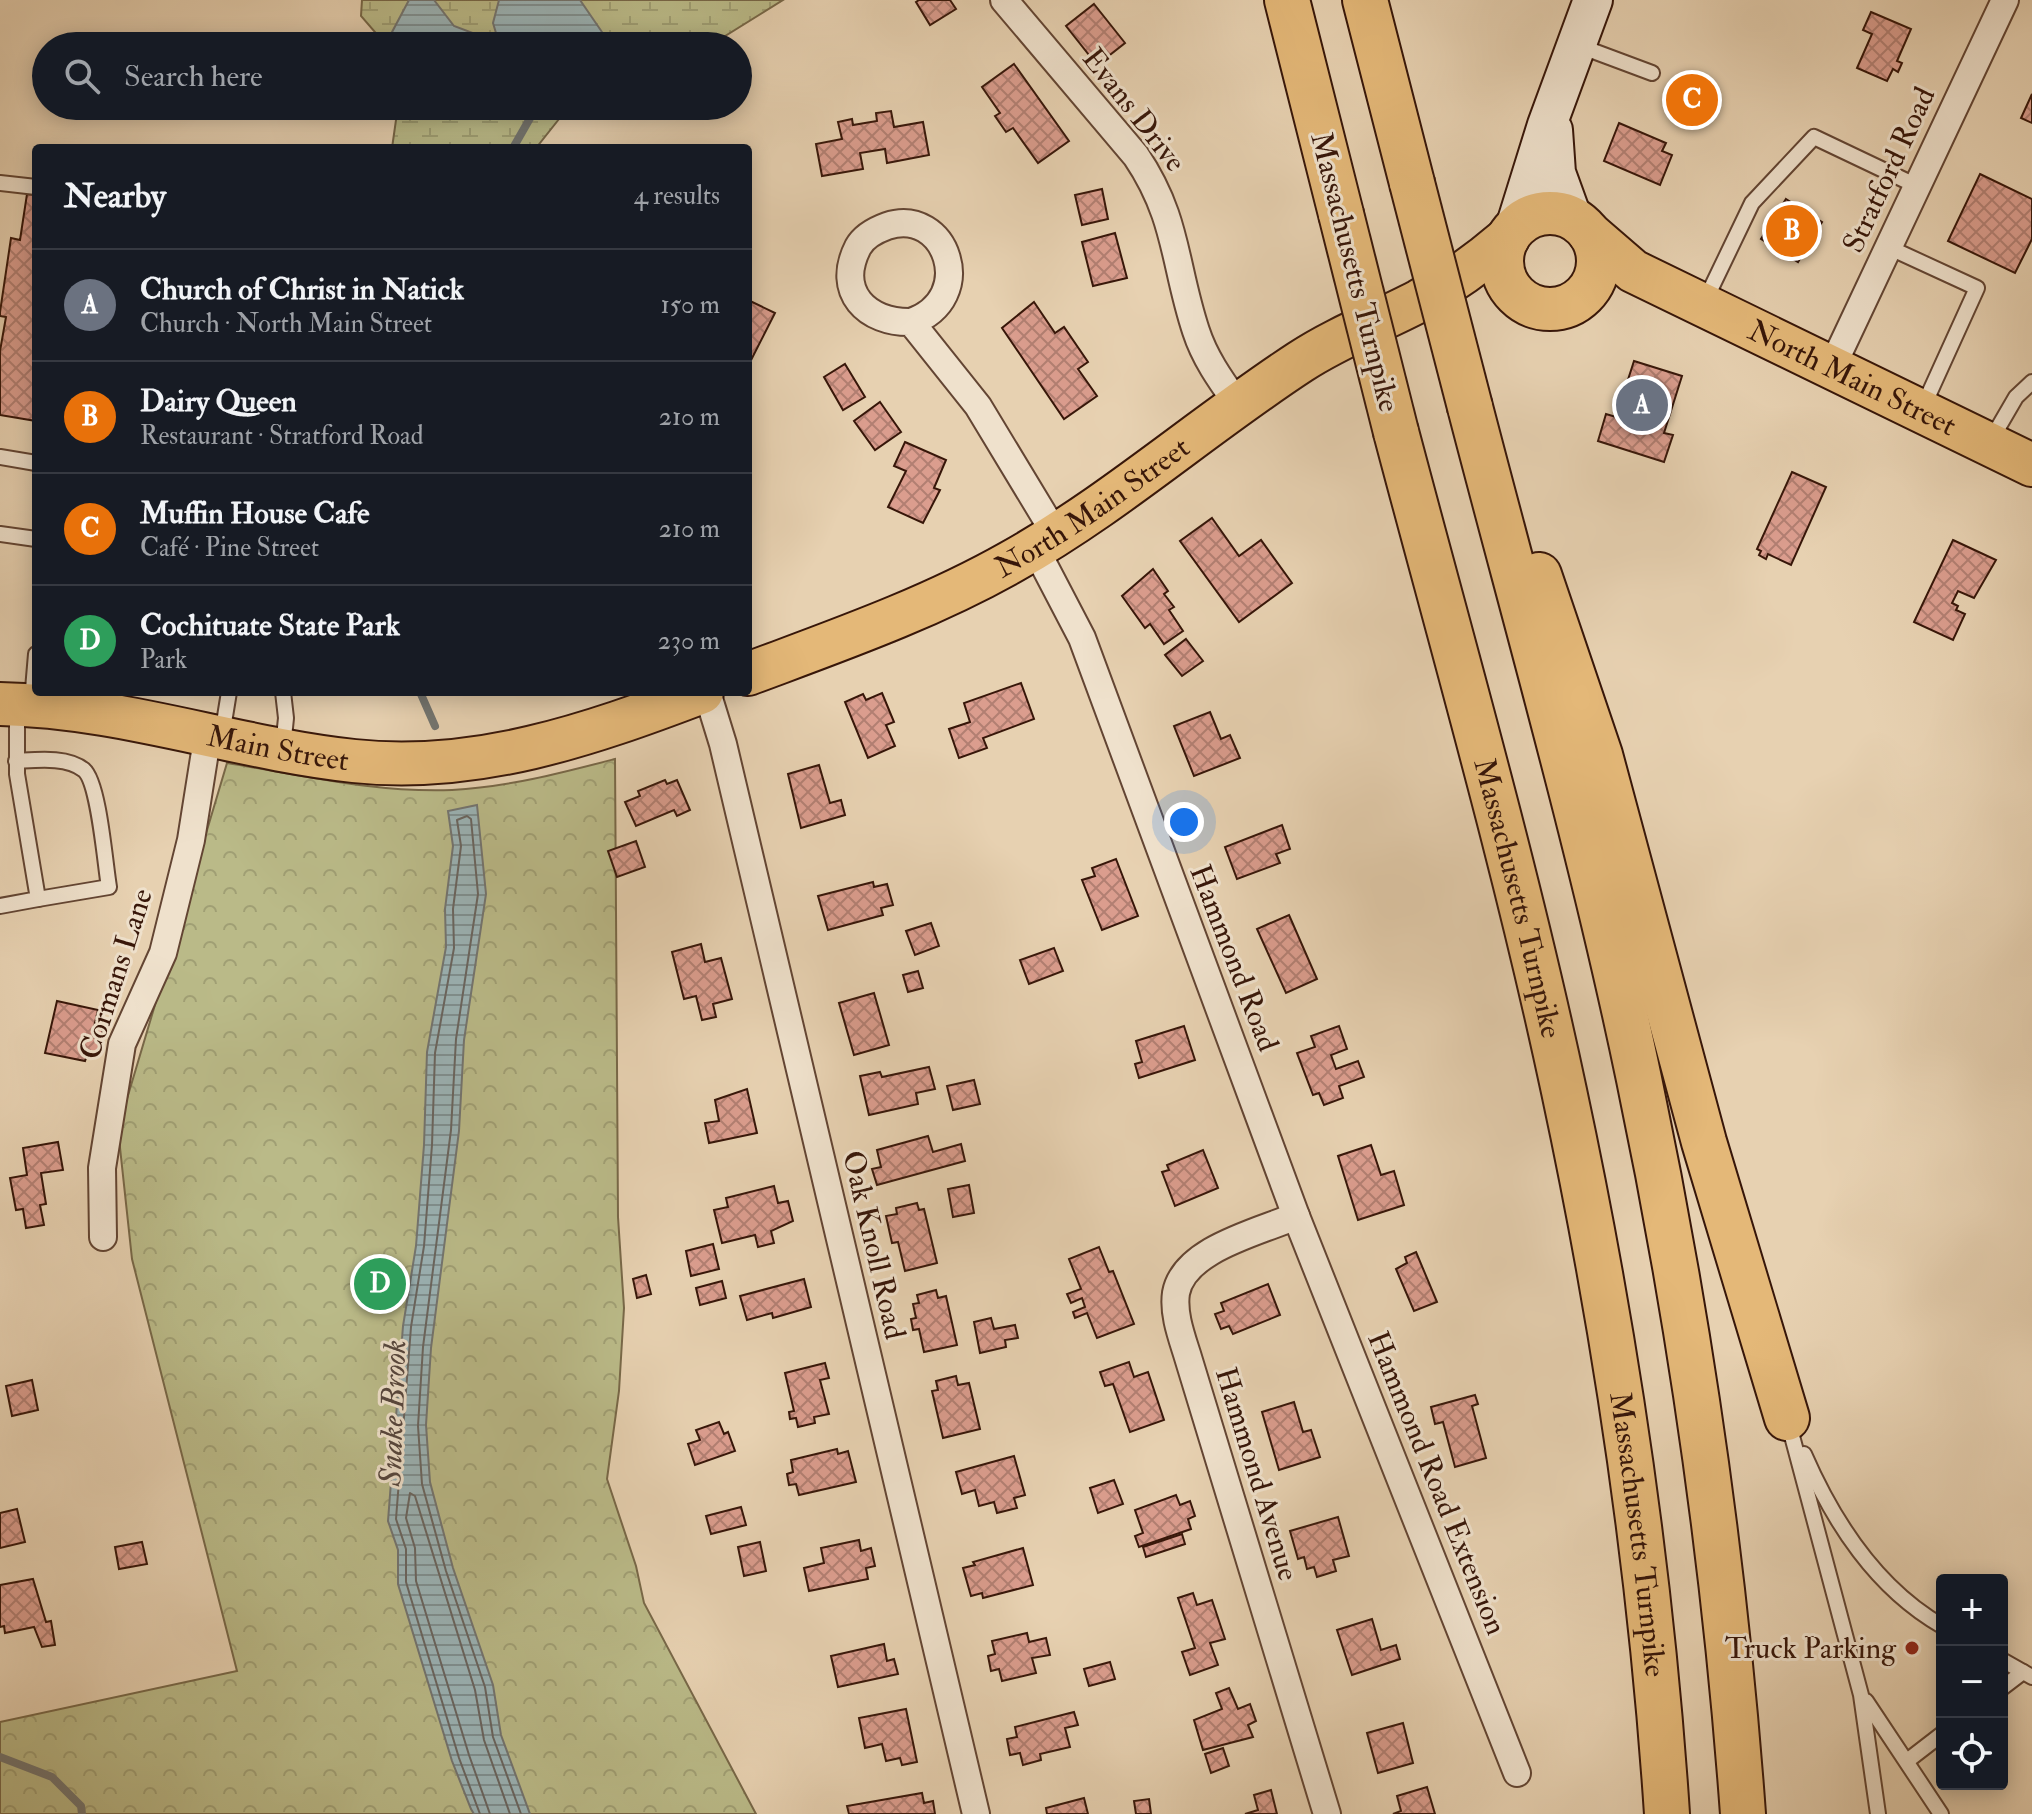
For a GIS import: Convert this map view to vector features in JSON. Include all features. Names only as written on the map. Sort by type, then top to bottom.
[{"type":"highway","name":"Massachusetts Turnpike","points":[[1287,0],[1517,892],[1584,1189],[1634,1488],[1667,1814]]},
{"type":"highway","points":[[1365,0],[1592,876],[1661,1189],[1692,1359],[1722,1574],[1743,1814]]},
{"type":"highway","points":[[1470,407],[1543,584],[1596,742],[1704,1142],[1787,1418]]},
{"type":"main road","points":[[1559,92],[1552,154],[1560,191],[1598,259],[1592,285],[1573,304],[1546,309],[1525,302],[1511,290],[1505,278],[1503,251],[1511,234],[1559,92],[1593,0]]},
{"type":"main road","points":[[1511,234],[1528,219],[1541,214],[1554,213],[1581,226]]},
{"type":"main road","name":"North Main Street","points":[[1581,226],[1633,271],[2032,465]]},
{"type":"main road","name":"North Main Street","points":[[752,672],[952,591],[1045,542],[1343,335],[1417,302],[1471,269],[1511,234]]},
{"type":"main road","name":"North Main Street","points":[[1573,304],[1621,291],[1688,297]]},
{"type":"main road","name":"North Main Street","points":[[1417,302],[1469,298],[1525,302]]},
{"type":"main road","name":"Main Street","points":[[16,704],[113,708],[215,735],[283,749],[374,762],[463,761],[563,740],[693,696]]},
{"type":"street","name":"Evans Drive","points":[[1004,0],[1154,182],[1167,211],[1195,329],[1215,372],[1239,406]]},
{"type":"street","name":"Stratford Road","points":[[1832,367],[2005,0]]},
{"type":"street","name":"Hammond Road","points":[[911,322],[978,406],[1045,542],[1296,1216]]},
{"type":"street","name":"Oak Knoll Road","points":[[707,696],[718,725],[976,1814]]},
{"type":"street","name":"Cormans Lane","points":[[103,1237],[102,1168],[119,1061],[127,1029],[152,983],[163,953],[215,735]]},
{"type":"street","name":"Hammond Road Extension","points":[[1296,1216],[1517,1773]]},
{"type":"street","name":"Hammond Avenue","points":[[1296,1216],[1203,1254],[1185,1272],[1176,1306],[1191,1369],[1327,1814]]},
{"type":"lane","points":[[1577,44],[1652,73]]},
{"type":"lane","points":[[1688,297],[1752,203],[1814,137],[1917,186]]},
{"type":"lane","points":[[0,183],[32,187]]},
{"type":"lane","points":[[1888,247],[1977,288],[1921,411]]},
{"type":"lane","points":[[1988,444],[2016,397],[2032,382]]},
{"type":"lane","points":[[0,457],[32,462]]},
{"type":"lane","points":[[0,534],[32,538]]},
{"type":"lane","points":[[32,664],[16,704],[16,761],[38,899]]},
{"type":"lane","points":[[215,735],[228,696]]},
{"type":"lane","points":[[283,696],[286,718],[283,749]]},
{"type":"lane","points":[[0,906],[109,887],[92,783],[76,766],[52,761],[16,761]]},
{"type":"lane","points":[[1787,1418],[1821,1489],[1872,1568],[1901,1600],[1936,1622]]},
{"type":"lane","points":[[1787,1418],[1861,1695],[1878,1814]]},
{"type":"lane","points":[[2008,1664],[2027,1675]]},
{"type":"lane","points":[[2008,1685],[2027,1675]]},
{"type":"lane","points":[[1861,1695],[1941,1814]]},
{"type":"lane","points":[[1907,1761],[1936,1739]]},
{"type":"green space","points":[[362,0],[783,0],[732,32],[375,32],[361,16]]},
{"type":"green space","points":[[396,120],[558,120],[539,144],[393,144]]},
{"type":"green space","points":[[615,759],[618,1217],[624,1308],[619,1391],[607,1479],[636,1566],[644,1603],[756,1814],[0,1814],[0,1722],[237,1671],[132,1259],[118,1129],[227,763],[367,786],[452,790],[514,783]]},
{"type":"water","points":[[409,0],[434,0],[454,26],[470,32],[392,32]]},
{"type":"water","points":[[499,0],[580,0],[602,32],[496,32],[493,23]]},
{"type":"water","points":[[477,805],[486,894],[464,1040],[459,1131],[431,1348],[426,1425],[430,1482],[453,1568],[493,1685],[501,1735],[530,1814],[474,1814],[471,1809],[452,1761],[398,1584],[398,1550],[388,1521],[403,1326],[416,1246],[427,1052],[446,947],[445,909],[453,846],[448,811]]},
{"type":"building","points":[[950,0],[956,9],[930,25],[916,2]]},
{"type":"building","points":[[1094,4],[1125,43],[1097,65],[1066,26]]},
{"type":"building","points":[[1871,12],[1911,29],[1897,61],[1902,63],[1898,72],[1893,69],[1887,81],[1857,68],[1872,34],[1863,30]]},
{"type":"building","points":[[1014,64],[1069,141],[1038,163],[1013,128],[1006,132],[995,116],[1000,113],[982,87]]},
{"type":"building","points":[[1686,80],[1710,90],[1699,119],[1675,109]]},
{"type":"building","points":[[2032,94],[2032,123],[2021,118]]},
{"type":"building","points":[[891,111],[894,127],[923,122],[929,155],[887,163],[885,149],[860,153],[863,169],[822,176],[816,144],[842,139],[838,122],[852,119],[853,125],[877,121],[876,113]]},
{"type":"building","points":[[1619,123],[1666,143],[1662,151],[1672,155],[1660,185],[1604,161]]},
{"type":"building","points":[[1980,174],[2032,199],[2032,239],[2015,273],[1948,241]]},
{"type":"building","points":[[1102,189],[1108,219],[1082,225],[1075,195]]},
{"type":"building","points":[[27,194],[32,195],[32,420],[0,415],[0,351],[6,317],[0,316],[0,312],[11,238],[20,240]]},
{"type":"building","points":[[1786,199],[1822,222],[1798,262],[1761,239]]},
{"type":"building","points":[[1115,233],[1127,278],[1093,286],[1082,242]]},
{"type":"building","points":[[752,302],[775,313],[752,358]]},
{"type":"building","points":[[1034,302],[1055,333],[1064,327],[1088,362],[1078,369],[1097,396],[1064,419],[1002,328]]},
{"type":"building","points":[[1634,361],[1682,376],[1664,433],[1673,435],[1664,462],[1598,441],[1606,414],[1616,417]]},
{"type":"building","points":[[845,364],[865,397],[843,410],[824,377]]},
{"type":"building","points":[[880,402],[901,432],[875,450],[854,421]]},
{"type":"building","points":[[905,442],[946,460],[934,488],[940,490],[923,523],[888,507],[906,471],[894,466]]},
{"type":"building","points":[[1792,472],[1826,487],[1791,565],[1768,554],[1766,559],[1759,555],[1761,551],[1757,549]]},
{"type":"building","points":[[1212,518],[1239,556],[1261,540],[1292,583],[1239,622],[1180,541]]},
{"type":"building","points":[[1953,540],[1996,560],[1974,598],[1958,591],[1952,603],[1958,606],[1956,610],[1965,614],[1953,640],[1914,622]]},
{"type":"building","points":[[1153,569],[1168,591],[1164,594],[1174,607],[1169,610],[1183,631],[1164,644],[1150,624],[1145,628],[1122,596]]},
{"type":"building","points":[[1186,639],[1203,661],[1182,676],[1165,655]]},
{"type":"building","points":[[1021,683],[1034,719],[983,738],[987,748],[959,758],[949,729],[970,722],[964,703]]},
{"type":"building","points":[[882,693],[894,722],[886,725],[895,746],[868,758],[845,702],[863,694],[866,700]]},
{"type":"building","points":[[1210,712],[1221,739],[1230,735],[1240,758],[1194,776],[1174,726]]},
{"type":"building","points":[[819,765],[830,803],[841,800],[845,815],[801,828],[788,774]]},
{"type":"building","points":[[665,780],[667,784],[677,780],[690,810],[677,816],[674,810],[636,826],[625,802],[640,796],[638,791]]},
{"type":"building","points":[[1282,825],[1290,849],[1276,854],[1280,863],[1237,879],[1225,847]]},
{"type":"building","points":[[636,841],[645,867],[617,877],[608,851]]},
{"type":"building","points":[[1116,859],[1138,916],[1102,930],[1082,880],[1095,876],[1092,868]]},
{"type":"building","points":[[873,882],[874,887],[887,884],[893,905],[881,908],[883,915],[828,930],[818,896]]},
{"type":"building","points":[[1289,915],[1317,979],[1286,993],[1257,929]]},
{"type":"building","points":[[931,923],[939,946],[915,955],[906,931]]},
{"type":"building","points":[[701,944],[705,962],[721,958],[732,999],[713,1004],[716,1017],[702,1020],[696,996],[684,999],[672,952]]},
{"type":"building","points":[[1054,948],[1063,971],[1029,984],[1020,960]]},
{"type":"building","points":[[918,971],[923,988],[908,992],[903,975]]},
{"type":"building","points":[[874,993],[889,1045],[854,1055],[839,1003]]},
{"type":"building","points":[[57,1001],[98,1010],[94,1027],[103,1029],[97,1057],[87,1055],[85,1061],[45,1053]]},
{"type":"building","points":[[1184,1026],[1195,1060],[1139,1078],[1135,1064],[1142,1062],[1136,1041]]},
{"type":"building","points":[[1339,1026],[1347,1049],[1331,1055],[1336,1069],[1358,1061],[1364,1077],[1339,1086],[1343,1098],[1324,1105],[1319,1093],[1313,1095],[1297,1053],[1315,1047],[1311,1036]]},
{"type":"building","points":[[929,1067],[935,1089],[916,1093],[918,1104],[869,1115],[860,1076],[880,1072],[882,1077]]},
{"type":"building","points":[[974,1080],[980,1104],[953,1110],[947,1086]]},
{"type":"building","points":[[747,1089],[757,1133],[709,1143],[705,1123],[719,1121],[715,1100]]},
{"type":"building","points":[[928,1136],[933,1152],[961,1144],[965,1161],[877,1185],[872,1169],[881,1167],[877,1150]]},
{"type":"building","points":[[58,1142],[63,1170],[41,1173],[46,1204],[40,1205],[44,1225],[26,1228],[23,1209],[16,1210],[10,1178],[27,1175],[23,1148]]},
{"type":"building","points":[[1371,1145],[1381,1175],[1394,1171],[1404,1205],[1358,1220],[1338,1156]]},
{"type":"building","points":[[1203,1150],[1218,1188],[1175,1206],[1162,1172],[1169,1170],[1167,1165]]},
{"type":"building","points":[[969,1185],[974,1213],[953,1217],[948,1189]]},
{"type":"building","points":[[774,1186],[778,1203],[788,1201],[793,1221],[771,1231],[774,1243],[758,1247],[755,1235],[722,1243],[714,1210],[728,1207],[726,1198]]},
{"type":"building","points":[[917,1203],[919,1210],[924,1209],[937,1263],[905,1271],[898,1242],[892,1243],[886,1216],[897,1214],[896,1208]]},
{"type":"building","points":[[713,1244],[719,1269],[691,1276],[686,1251]]},
{"type":"building","points":[[1099,1247],[1109,1272],[1113,1271],[1134,1324],[1097,1338],[1087,1313],[1075,1318],[1073,1312],[1085,1307],[1082,1298],[1071,1303],[1067,1294],[1081,1289],[1069,1259]]},
{"type":"building","points":[[1416,1252],[1437,1302],[1414,1311],[1396,1269],[1407,1263],[1405,1257]]},
{"type":"building","points":[[646,1275],[651,1294],[637,1298],[633,1279]]},
{"type":"building","points":[[804,1279],[811,1307],[773,1318],[772,1313],[747,1320],[740,1296]]},
{"type":"building","points":[[722,1281],[726,1298],[700,1305],[696,1288]]},
{"type":"building","points":[[1268,1284],[1280,1315],[1233,1334],[1229,1326],[1221,1329],[1215,1314],[1224,1311],[1221,1303]]},
{"type":"building","points":[[936,1290],[938,1298],[946,1296],[957,1345],[924,1352],[919,1329],[913,1330],[911,1319],[916,1318],[913,1304],[919,1303],[917,1295]]},
{"type":"building","points":[[991,1318],[994,1329],[1015,1325],[1018,1338],[1005,1340],[1006,1347],[980,1353],[974,1322]]},
{"type":"building","points":[[1129,1362],[1134,1377],[1148,1372],[1164,1420],[1130,1432],[1113,1384],[1105,1386],[1100,1372]]},
{"type":"building","points":[[825,1363],[829,1378],[820,1380],[829,1414],[814,1417],[815,1423],[798,1427],[796,1418],[790,1419],[789,1412],[794,1411],[785,1373]]},
{"type":"building","points":[[956,1376],[958,1385],[969,1383],[980,1429],[943,1438],[932,1391],[938,1390],[936,1381]]},
{"type":"building","points":[[32,1380],[38,1410],[12,1416],[6,1386]]},
{"type":"building","points":[[1475,1395],[1478,1404],[1472,1406],[1486,1458],[1455,1467],[1443,1422],[1435,1424],[1431,1407]]},
{"type":"building","points":[[1294,1402],[1303,1432],[1311,1430],[1320,1457],[1279,1470],[1262,1412]]},
{"type":"building","points":[[719,1422],[724,1434],[728,1432],[735,1451],[695,1465],[688,1444],[700,1440],[696,1430]]},
{"type":"building","points":[[837,1449],[838,1454],[848,1451],[856,1482],[799,1495],[796,1484],[789,1485],[787,1474],[793,1472],[791,1460]]},
{"type":"building","points":[[1014,1456],[1025,1495],[1014,1498],[1017,1508],[997,1513],[994,1502],[979,1506],[975,1490],[962,1494],[956,1472]]},
{"type":"building","points":[[1114,1480],[1123,1504],[1098,1513],[1090,1488]]},
{"type":"building","points":[[1176,1495],[1180,1505],[1190,1501],[1195,1516],[1188,1519],[1191,1529],[1139,1547],[1135,1536],[1143,1533],[1135,1510]]},
{"type":"building","points":[[741,1507],[746,1525],[711,1534],[706,1516]]},
{"type":"building","points":[[17,1509],[25,1542],[0,1548],[0,1513]]},
{"type":"building","points":[[1338,1517],[1349,1556],[1333,1560],[1336,1571],[1317,1577],[1314,1567],[1307,1569],[1304,1557],[1298,1559],[1290,1531]]},
{"type":"building","points":[[1182,1534],[1185,1544],[1146,1557],[1143,1547]]},
{"type":"building","points":[[859,1540],[861,1551],[871,1548],[875,1566],[866,1568],[868,1579],[809,1591],[804,1568],[824,1563],[821,1548]]},
{"type":"building","points":[[142,1542],[147,1564],[119,1569],[115,1547]]},
{"type":"building","points":[[760,1542],[766,1571],[744,1576],[738,1547]]},
{"type":"building","points":[[1023,1548],[1033,1585],[983,1598],[982,1593],[971,1596],[963,1568],[975,1565],[973,1562]]},
{"type":"building","points":[[33,1579],[46,1622],[51,1621],[55,1645],[42,1647],[34,1627],[5,1633],[4,1626],[0,1627],[0,1585]]},
{"type":"building","points":[[1193,1593],[1197,1605],[1212,1600],[1225,1639],[1210,1643],[1218,1665],[1190,1675],[1182,1652],[1195,1648],[1178,1598]]},
{"type":"building","points":[[1372,1619],[1381,1650],[1396,1645],[1400,1659],[1352,1675],[1337,1630]]},
{"type":"building","points":[[1027,1633],[1029,1642],[1046,1638],[1050,1655],[1032,1658],[1036,1673],[1002,1681],[999,1669],[991,1671],[988,1656],[995,1654],[992,1641]]},
{"type":"building","points":[[884,1644],[887,1661],[894,1659],[898,1674],[838,1687],[831,1656]]},
{"type":"building","points":[[1110,1662],[1115,1679],[1089,1686],[1084,1669]]},
{"type":"building","points":[[1229,1688],[1238,1709],[1250,1704],[1256,1721],[1248,1725],[1253,1737],[1203,1750],[1194,1720],[1222,1709],[1216,1693]]},
{"type":"building","points":[[906,1709],[917,1762],[902,1765],[900,1758],[886,1761],[882,1744],[865,1748],[859,1718]]},
{"type":"building","points":[[1074,1712],[1078,1725],[1065,1728],[1070,1747],[1040,1754],[1041,1760],[1023,1765],[1020,1753],[1010,1755],[1007,1739],[1017,1737],[1015,1727]]},
{"type":"building","points":[[1403,1723],[1413,1763],[1378,1773],[1367,1733]]},
{"type":"building","points":[[1223,1748],[1229,1766],[1211,1773],[1205,1754]]},
{"type":"building","points":[[1427,1787],[1435,1814],[1393,1814],[1401,1811],[1397,1796]]},
{"type":"building","points":[[1271,1790],[1277,1814],[1245,1814],[1258,1810],[1254,1795]]},
{"type":"building","points":[[922,1793],[924,1803],[933,1801],[935,1814],[849,1814],[847,1806]]},
{"type":"building","points":[[1084,1798],[1088,1814],[1047,1814],[1046,1808]]},
{"type":"building","points":[[1149,1799],[1151,1814],[1136,1814],[1134,1801]]},
{"type":"waterway","name":"Snake Brook","points":[[515,144],[529,120]]},
{"type":"waterway","name":"Snake Brook","points":[[422,696],[435,726]]},
{"type":"waterway","points":[[0,1757],[52,1777],[81,1806],[82,1814]]},
{"type":"place","name":"Muffin House Cafe","points":[[1692,100]]},
{"type":"place","name":"Dairy Queen","points":[[1792,231]]},
{"type":"place","name":"Church of Christ in Natick","points":[[1642,405]]},
{"type":"place","name":"Cochituate State Park","points":[[380,1284]]},
{"type":"place","name":"Truck Parking","points":[[1912,1648]]}]
